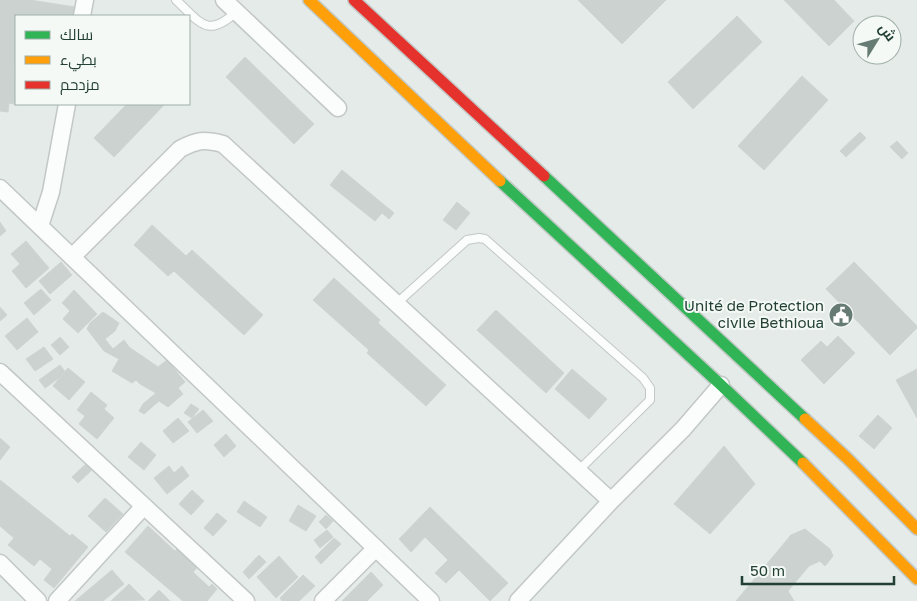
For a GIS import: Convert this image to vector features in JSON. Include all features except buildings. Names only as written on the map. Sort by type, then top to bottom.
[{"type":"main road","points":[[309,0],[507,188],[721,384],[826,485],[917,578]]},
{"type":"main road","points":[[360,2],[848,460],[917,529]]},
{"type":"street","points":[[82,15],[85,0]]},
{"type":"street","points":[[224,0],[338,108]]},
{"type":"street","points":[[40,226],[51,192],[67,105]]},
{"type":"street","points":[[72,257],[180,149],[193,142],[208,140],[223,144],[235,153],[611,501]]},
{"type":"street","points":[[0,188],[376,548],[425,599]]},
{"type":"street","points":[[0,372],[246,601]]},
{"type":"street","points":[[518,601],[611,501],[683,429],[721,384]]},
{"type":"street","points":[[57,601],[144,506]]},
{"type":"street","points":[[324,601],[376,548]]},
{"type":"street","points":[[0,563],[32,598]]},
{"type":"lane","points":[[176,0],[200,22],[210,26],[221,25],[236,12]]},
{"type":"lane","points":[[397,303],[467,240],[473,238],[485,239],[643,378],[650,388],[650,400],[579,470]]},
{"type":"traffic: fast","points":[[544,176],[805,419]]},
{"type":"traffic: fast","points":[[500,181],[803,463]]},
{"type":"traffic: slow","points":[[309,0],[500,181]]},
{"type":"traffic: slow","points":[[805,419],[848,459],[917,529]]},
{"type":"traffic: slow","points":[[803,463],[917,579]]},
{"type":"traffic: jam","points":[[354,0],[544,176]]},
{"type":"place","name":"Unité de Protection civile Bethioua","points":[[841,315]]}]
